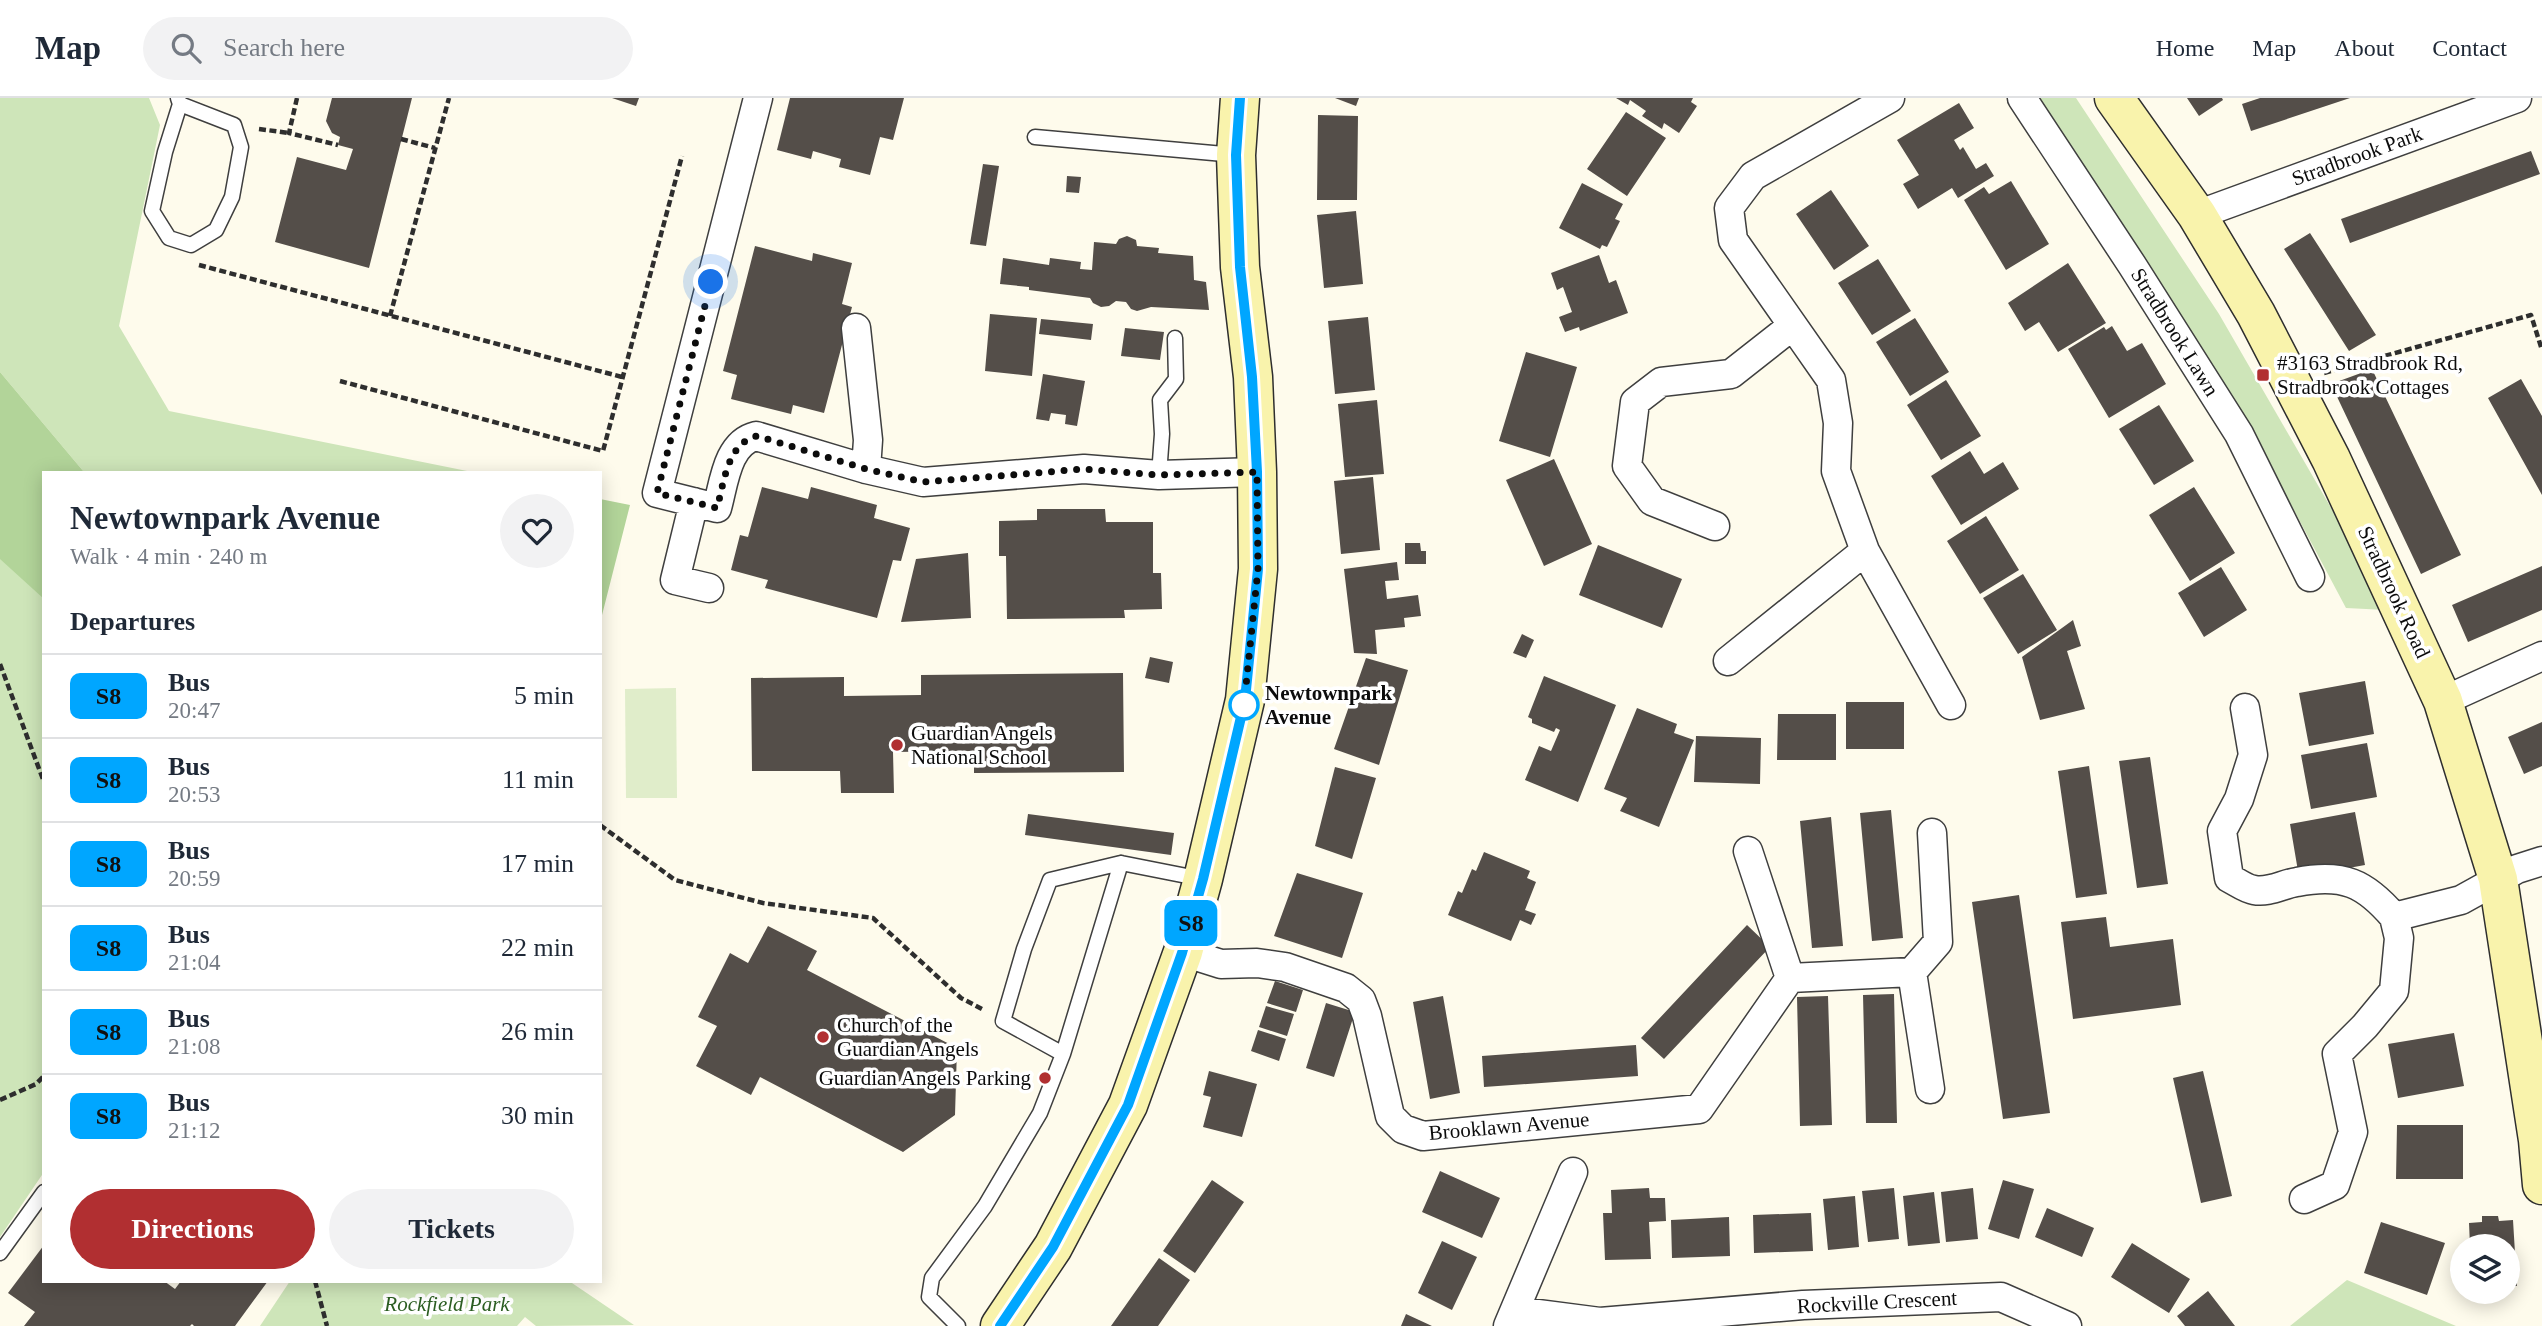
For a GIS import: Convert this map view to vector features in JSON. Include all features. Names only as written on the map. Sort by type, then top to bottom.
[{"type":"main road","points":[[1000,1326],[1053,1247],[1128,1105],[1182,953],[1203,879],[1245,700],[1258,569],[1252,377],[1240,267],[1236,155],[1240,98]]},
{"type":"main road","name":"Stradbrook Road","points":[[2114,98],[2197,215],[2256,314],[2406,616],[2444,701],[2498,879],[2540,1143],[2542,1185]]},
{"type":"street","points":[[758,98],[657,493],[717,508],[734,453],[743,441],[757,436],[866,469],[923,482],[1084,469],[1159,475],[1257,472]]},
{"type":"street","points":[[1890,98],[1753,176],[1729,208],[1733,240],[1831,380],[1838,423],[1836,471],[1865,551],[1951,705]]},
{"type":"street","name":"Stradbrook Lawn","points":[[2022,98],[2239,434],[2310,577]]},
{"type":"street","name":"Stradbrook Park","points":[[2197,215],[2517,98]]},
{"type":"street","points":[[1714,526],[1652,501],[1627,466],[1635,402],[1661,382],[1731,374],[1792,326]]},
{"type":"street","points":[[856,328],[867,427],[866,469]]},
{"type":"street","points":[[694,502],[675,580],[709,588]]},
{"type":"street","points":[[1728,661],[1865,551]]},
{"type":"street","points":[[2444,701],[2542,656]]},
{"type":"street","points":[[2245,708],[2253,755],[2239,799],[2222,831],[2229,878],[2253,890],[2272,890],[2297,882],[2327,878],[2352,882],[2376,897],[2394,917],[2399,938],[2394,991],[2337,1054],[2353,1132],[2336,1185],[2304,1199]]},
{"type":"street","points":[[1748,851],[1790,978],[1912,972],[1938,942],[1932,832]]},
{"type":"street","points":[[2394,917],[2461,900],[2517,869],[2542,861]]},
{"type":"street","name":"Brooklawn Avenue","points":[[1182,953],[1221,964],[1257,963],[1285,967],[1346,988],[1361,1000],[1367,1016],[1390,1116],[1403,1129],[1423,1136],[1699,1109],[1790,978]]},
{"type":"street","points":[[1912,972],[1930,1089]]},
{"type":"street","points":[[1511,1318],[1573,1172]]},
{"type":"street","name":"Rockville Crescent","points":[[1511,1318],[1600,1322],[1803,1306],[2001,1297],[2067,1326]]},
{"type":"lane","points":[[179,101],[234,125],[241,147],[232,197],[216,230],[191,245],[169,238],[152,211],[179,101]]},
{"type":"lane","points":[[1035,136],[1236,155]]},
{"type":"lane","points":[[1159,475],[1162,434],[1160,400],[1176,379],[1175,338]]},
{"type":"lane","points":[[1063,1054],[1003,1020],[1024,949],[1050,880],[1121,863],[1203,879]]},
{"type":"lane","points":[[958,1326],[929,1297],[932,1278],[985,1206],[1040,1113],[1063,1054],[1121,863]]},
{"type":"lane","points":[[0,1252],[42,1195]]},
{"type":"path","points":[[297,98],[289,133],[338,145]]},
{"type":"path","points":[[390,316],[449,98]]},
{"type":"path","points":[[401,139],[435,148]]},
{"type":"path","points":[[340,381],[603,451],[682,156]]},
{"type":"path","points":[[190,263],[622,377]]},
{"type":"path","points":[[2293,384],[2330,370],[2530,315],[2542,350]]},
{"type":"path","points":[[0,664],[42,777]]},
{"type":"path","points":[[602,826],[675,880],[763,903],[873,918],[961,999],[1003,1020]]},
{"type":"path","points":[[0,1100],[36,1084],[42,1078]]},
{"type":"path","points":[[316,1283],[327,1326]]},
{"type":"green space","points":[[0,98],[149,98],[160,125],[119,326],[169,411],[467,471],[83,471],[0,372]]},
{"type":"green space","points":[[2037,98],[2076,98],[2219,314],[2334,513],[2386,610],[2346,608],[2246,420]]},
{"type":"green space","points":[[0,372],[83,471],[42,471],[42,597],[0,559]]},
{"type":"green space","points":[[0,487],[42,530],[42,1175],[0,1237]]},
{"type":"green space","points":[[602,499],[630,505],[602,615]]},
{"type":"green space","points":[[676,688],[677,798],[626,798],[625,689]]},
{"type":"green space","points":[[2347,1280],[2456,1326],[2290,1326]]},
{"type":"green space","name":"Rockfield Park","points":[[289,1283],[572,1283],[634,1325],[536,1326],[525,1317],[517,1326],[260,1326]]},
{"type":"building","points":[[332,98],[412,98],[369,268],[275,242],[297,157],[346,170],[353,149],[338,145],[340,137],[332,133],[326,121]]},
{"type":"building","points":[[612,98],[639,98],[636,106]]},
{"type":"building","points":[[790,98],[904,98],[893,140],[880,137],[870,175],[839,167],[841,159],[813,151],[811,159],[777,150]]},
{"type":"building","points":[[1335,98],[1359,98],[1356,106]]},
{"type":"building","points":[[1616,98],[1693,98],[1691,102],[1697,106],[1679,133],[1664,123],[1662,129],[1642,116],[1646,111],[1630,100],[1628,105]]},
{"type":"building","points":[[2187,98],[2222,98],[2223,100],[2199,116]]},
{"type":"building","points":[[2260,98],[2350,98],[2251,131],[2242,104]]},
{"type":"building","points":[[1959,103],[1974,128],[1954,140],[1960,150],[1963,147],[1976,169],[1986,163],[1994,176],[1958,198],[1952,188],[1918,209],[1903,184],[1919,175],[1897,140]]},
{"type":"building","points":[[1626,112],[1666,138],[1627,196],[1587,169]]},
{"type":"building","points":[[1318,115],[1358,116],[1357,200],[1317,200]]},
{"type":"building","points":[[2531,151],[2540,174],[2350,243],[2341,219]]},
{"type":"building","points":[[983,164],[999,166],[986,246],[970,244]]},
{"type":"building","points":[[1067,176],[1081,177],[1079,193],[1066,192]]},
{"type":"building","points":[[2011,181],[2049,244],[2006,270],[1964,200],[1984,187],[1989,194]]},
{"type":"building","points":[[1582,183],[1623,204],[1615,219],[1620,221],[1607,247],[1602,245],[1600,249],[1559,228]]},
{"type":"building","points":[[1831,190],[1869,246],[1834,270],[1796,214]]},
{"type":"building","points":[[1356,211],[1363,284],[1324,288],[1317,215]]},
{"type":"building","points":[[2310,233],[2376,335],[2349,351],[2284,249]]},
{"type":"building","points":[[1127,236],[1136,240],[1137,246],[1159,248],[1158,253],[1193,256],[1194,280],[1206,282],[1209,310],[1151,307],[1137,311],[1131,309],[1126,302],[1116,301],[1101,307],[1090,298],[1000,284],[1003,258],[1049,265],[1050,258],[1081,262],[1080,269],[1092,270],[1094,242],[1116,244],[1119,239]]},
{"type":"building","points":[[755,246],[812,261],[813,253],[852,263],[842,304],[852,307],[824,413],[793,405],[791,414],[731,399],[737,375],[723,371]]},
{"type":"building","points":[[1599,255],[1609,283],[1616,280],[1628,313],[1580,331],[1579,327],[1565,332],[1559,317],[1572,312],[1563,287],[1557,290],[1551,273]]},
{"type":"building","points":[[1878,259],[1911,311],[1872,335],[1838,283]]},
{"type":"building","points":[[2068,263],[2106,323],[2058,352],[2039,322],[2025,331],[2008,303]]},
{"type":"building","points":[[990,314],[1037,318],[1032,376],[985,371]]},
{"type":"building","points":[[1368,317],[1375,390],[1335,394],[1328,321]]},
{"type":"building","points":[[1915,318],[1949,372],[1910,396],[1876,342]]},
{"type":"building","points":[[1041,319],[1093,324],[1091,340],[1039,334]]},
{"type":"building","points":[[2112,326],[2127,351],[2142,343],[2166,384],[2109,418],[2068,349],[2104,327],[2106,330]]},
{"type":"building","points":[[1125,328],[1164,332],[1160,360],[1121,356]]},
{"type":"building","points":[[1526,352],[1577,367],[1550,457],[1499,441]]},
{"type":"building","points":[[2372,369],[2461,555],[2421,574],[2331,384]]},
{"type":"building","points":[[1043,374],[1085,381],[1077,426],[1065,424],[1066,415],[1051,413],[1049,421],[1036,419]]},
{"type":"building","points":[[2521,379],[2542,416],[2542,495],[2488,398]]},
{"type":"building","points":[[1946,380],[1981,436],[1941,460],[1907,405]]},
{"type":"building","points":[[1377,400],[1384,474],[1345,477],[1338,404]]},
{"type":"building","points":[[2159,405],[2194,461],[2154,485],[2119,429]]},
{"type":"building","points":[[1970,451],[1984,474],[2003,462],[2019,489],[1961,525],[1931,476]]},
{"type":"building","points":[[1554,459],[1592,544],[1544,566],[1506,480]]},
{"type":"building","points":[[1373,477],[1380,550],[1341,554],[1334,481]]},
{"type":"building","points":[[762,487],[808,499],[811,487],[877,505],[874,518],[910,528],[901,561],[893,560],[877,618],[765,588],[768,580],[731,570],[740,535],[748,537]]},
{"type":"building","points":[[2194,487],[2235,553],[2190,581],[2149,515]]},
{"type":"building","points":[[1037,509],[1105,509],[1106,522],[1153,522],[1153,573],[1161,573],[1162,609],[1124,610],[1125,618],[1007,619],[1006,556],[999,556],[999,521],[1037,520]]},
{"type":"building","points":[[1986,516],[2019,570],[1980,594],[1947,541]]},
{"type":"building","points":[[1405,543],[1420,543],[1421,551],[1426,551],[1426,564],[1405,564]]},
{"type":"building","points":[[1598,545],[1682,579],[1662,628],[1579,595]]},
{"type":"building","points":[[968,553],[971,618],[901,622],[916,559]]},
{"type":"building","points":[[1397,562],[1399,580],[1385,581],[1387,599],[1418,595],[1421,616],[1404,618],[1405,627],[1375,630],[1377,654],[1354,653],[1344,569]]},
{"type":"building","points":[[2542,566],[2542,610],[2468,642],[2452,605]]},
{"type":"building","points":[[2221,567],[2247,610],[2204,637],[2178,593]]},
{"type":"building","points":[[2023,574],[2057,630],[2018,654],[1983,598]]},
{"type":"building","points":[[2073,620],[2081,646],[2067,651],[2085,709],[2040,720],[2022,657]]},
{"type":"building","points":[[1522,634],[1534,640],[1526,658],[1513,653]]},
{"type":"building","points":[[1150,657],[1173,662],[1169,683],[1145,678]]},
{"type":"building","points":[[1366,658],[1408,670],[1379,765],[1334,749]]},
{"type":"building","points":[[1123,673],[1124,772],[974,773],[974,751],[893,752],[894,793],[841,793],[840,771],[752,771],[751,678],[844,677],[844,696],[921,695],[921,675]]},
{"type":"building","points":[[1544,676],[1616,705],[1578,802],[1525,780],[1539,746],[1551,751],[1560,730],[1556,728],[1554,732],[1532,723],[1532,719],[1528,717]]},
{"type":"building","points":[[2365,681],[2374,734],[2309,746],[2299,693]]},
{"type":"building","points":[[1846,702],[1904,702],[1904,749],[1846,749]]},
{"type":"building","points":[[1637,708],[1677,724],[1674,733],[1694,740],[1659,827],[1620,811],[1627,798],[1604,789]]},
{"type":"building","points":[[1778,714],[1836,714],[1836,760],[1777,760]]},
{"type":"building","points":[[2542,722],[2542,766],[2524,774],[2508,737]]},
{"type":"building","points":[[1696,736],[1761,738],[1760,784],[1694,782]]},
{"type":"building","points":[[2367,743],[2377,797],[2311,809],[2301,755]]},
{"type":"building","points":[[2150,757],[2168,884],[2137,888],[2119,761]]},
{"type":"building","points":[[2089,766],[2107,894],[2076,898],[2058,771]]},
{"type":"building","points":[[1335,767],[1376,778],[1352,859],[1315,846]]},
{"type":"building","points":[[1891,810],[1903,938],[1872,941],[1860,813]]},
{"type":"building","points":[[2355,812],[2365,865],[2299,877],[2290,824]]},
{"type":"building","points":[[1028,814],[1174,833],[1171,855],[1025,835]]},
{"type":"building","points":[[1831,817],[1843,946],[1812,948],[1800,821]]},
{"type":"building","points":[[1484,852],[1530,871],[1527,878],[1536,882],[1525,910],[1536,914],[1531,925],[1520,920],[1511,941],[1448,915],[1458,891],[1462,893],[1472,869],[1476,871]]},
{"type":"building","points":[[1297,873],[1363,893],[1342,958],[1274,936]]},
{"type":"building","points":[[2019,895],[2050,1113],[2003,1119],[1972,902]]},
{"type":"building","points":[[2106,917],[2110,947],[2173,939],[2181,1005],[2073,1019],[2061,922]]},
{"type":"building","points":[[1747,925],[1770,947],[1664,1059],[1641,1038]]},
{"type":"building","name":"Church of the Guardian Angels","points":[[768,926],[817,951],[807,970],[957,1048],[955,1115],[903,1152],[760,1077],[751,1095],[696,1066],[717,1026],[698,1017],[730,953],[748,963]]},
{"type":"building","points":[[1275,981],[1303,990],[1296,1012],[1267,1003]]},
{"type":"building","points":[[1894,994],[1897,1123],[1866,1123],[1863,995]]},
{"type":"building","points":[[1443,996],[1460,1093],[1430,1099],[1413,1002]]},
{"type":"building","points":[[1828,996],[1832,1125],[1800,1126],[1797,997]]},
{"type":"building","points":[[1326,1003],[1355,1012],[1334,1077],[1306,1068]]},
{"type":"building","points":[[1266,1006],[1294,1014],[1287,1036],[1259,1027]]},
{"type":"building","points":[[1258,1030],[1286,1039],[1279,1061],[1251,1051]]},
{"type":"building","points":[[2454,1033],[2464,1086],[2398,1098],[2388,1044]]},
{"type":"building","points":[[1636,1045],[1638,1076],[1484,1087],[1482,1056]]},
{"type":"building","points":[[1209,1071],[1257,1084],[1242,1137],[1203,1127],[1211,1097],[1203,1095]]},
{"type":"building","points":[[2203,1071],[2232,1196],[2201,1203],[2173,1078]]},
{"type":"building","points":[[2397,1125],[2463,1125],[2463,1179],[2396,1179]]},
{"type":"building","points":[[1440,1171],[1500,1198],[1482,1238],[1422,1212]]},
{"type":"building","points":[[1212,1180],[1244,1202],[1195,1273],[1163,1251]]},
{"type":"building","points":[[2003,1180],[2034,1189],[2019,1239],[1988,1229]]},
{"type":"building","points":[[1649,1188],[1650,1198],[1665,1198],[1666,1221],[1649,1222],[1651,1259],[1605,1260],[1603,1213],[1612,1213],[1611,1190]]},
{"type":"building","points":[[1894,1188],[1899,1239],[1868,1242],[1862,1191]]},
{"type":"building","points":[[1973,1188],[1978,1239],[1946,1242],[1941,1192]]},
{"type":"building","points":[[1934,1192],[1940,1243],[1908,1246],[1903,1196]]},
{"type":"building","points":[[1855,1196],[1859,1247],[1828,1250],[1823,1199]]},
{"type":"building","points":[[2047,1208],[2094,1228],[2082,1257],[2035,1237]]},
{"type":"building","points":[[1811,1213],[1813,1251],[1754,1253],[1753,1215]]},
{"type":"building","points":[[2482,1216],[2498,1216],[2499,1221],[2513,1220],[2514,1234],[2469,1234],[2469,1223],[2482,1222]]},
{"type":"building","points":[[1729,1217],[1730,1256],[1672,1258],[1671,1220]]},
{"type":"building","points":[[2381,1222],[2445,1243],[2427,1295],[2364,1273]]},
{"type":"building","points":[[1442,1241],[1477,1257],[1452,1310],[1418,1293]]},
{"type":"building","points":[[2132,1243],[2190,1279],[2169,1313],[2111,1277]]},
{"type":"building","points":[[42,1248],[42,1283],[167,1283],[175,1289],[180,1283],[267,1283],[235,1326],[24,1326],[35,1312],[8,1293]]},
{"type":"building","points":[[1159,1258],[1190,1280],[1158,1326],[1111,1326]]},
{"type":"building","points":[[2208,1291],[2235,1326],[2185,1326],[2177,1316]]},
{"type":"building","points":[[1406,1314],[1432,1326],[1401,1326]]},
{"type":"bus line","name":"S8","points":[[1000,1326],[1053,1247],[1128,1105],[1182,953],[1203,879],[1245,700],[1258,569],[1252,377],[1240,267],[1236,155],[1240,98]]},
{"type":"place","name":"#3163 Stradbrook Rd, Stradbrook Cottages","points":[[2263,375]]},
{"type":"place","name":"Newtownpark Avenue","points":[[1244,705]]},
{"type":"place","name":"Guardian Angels National School","points":[[897,745]]},
{"type":"place","name":"Church of the Guardian Angels","points":[[823,1037]]},
{"type":"place","name":"Guardian Angels Parking","points":[[1045,1078]]},
{"type":"route","points":[[711,282],[657,493],[717,508],[737,446],[757,436],[866,469],[923,482],[1084,469],[1159,475],[1257,472],[1258,569],[1244,705]]}]
